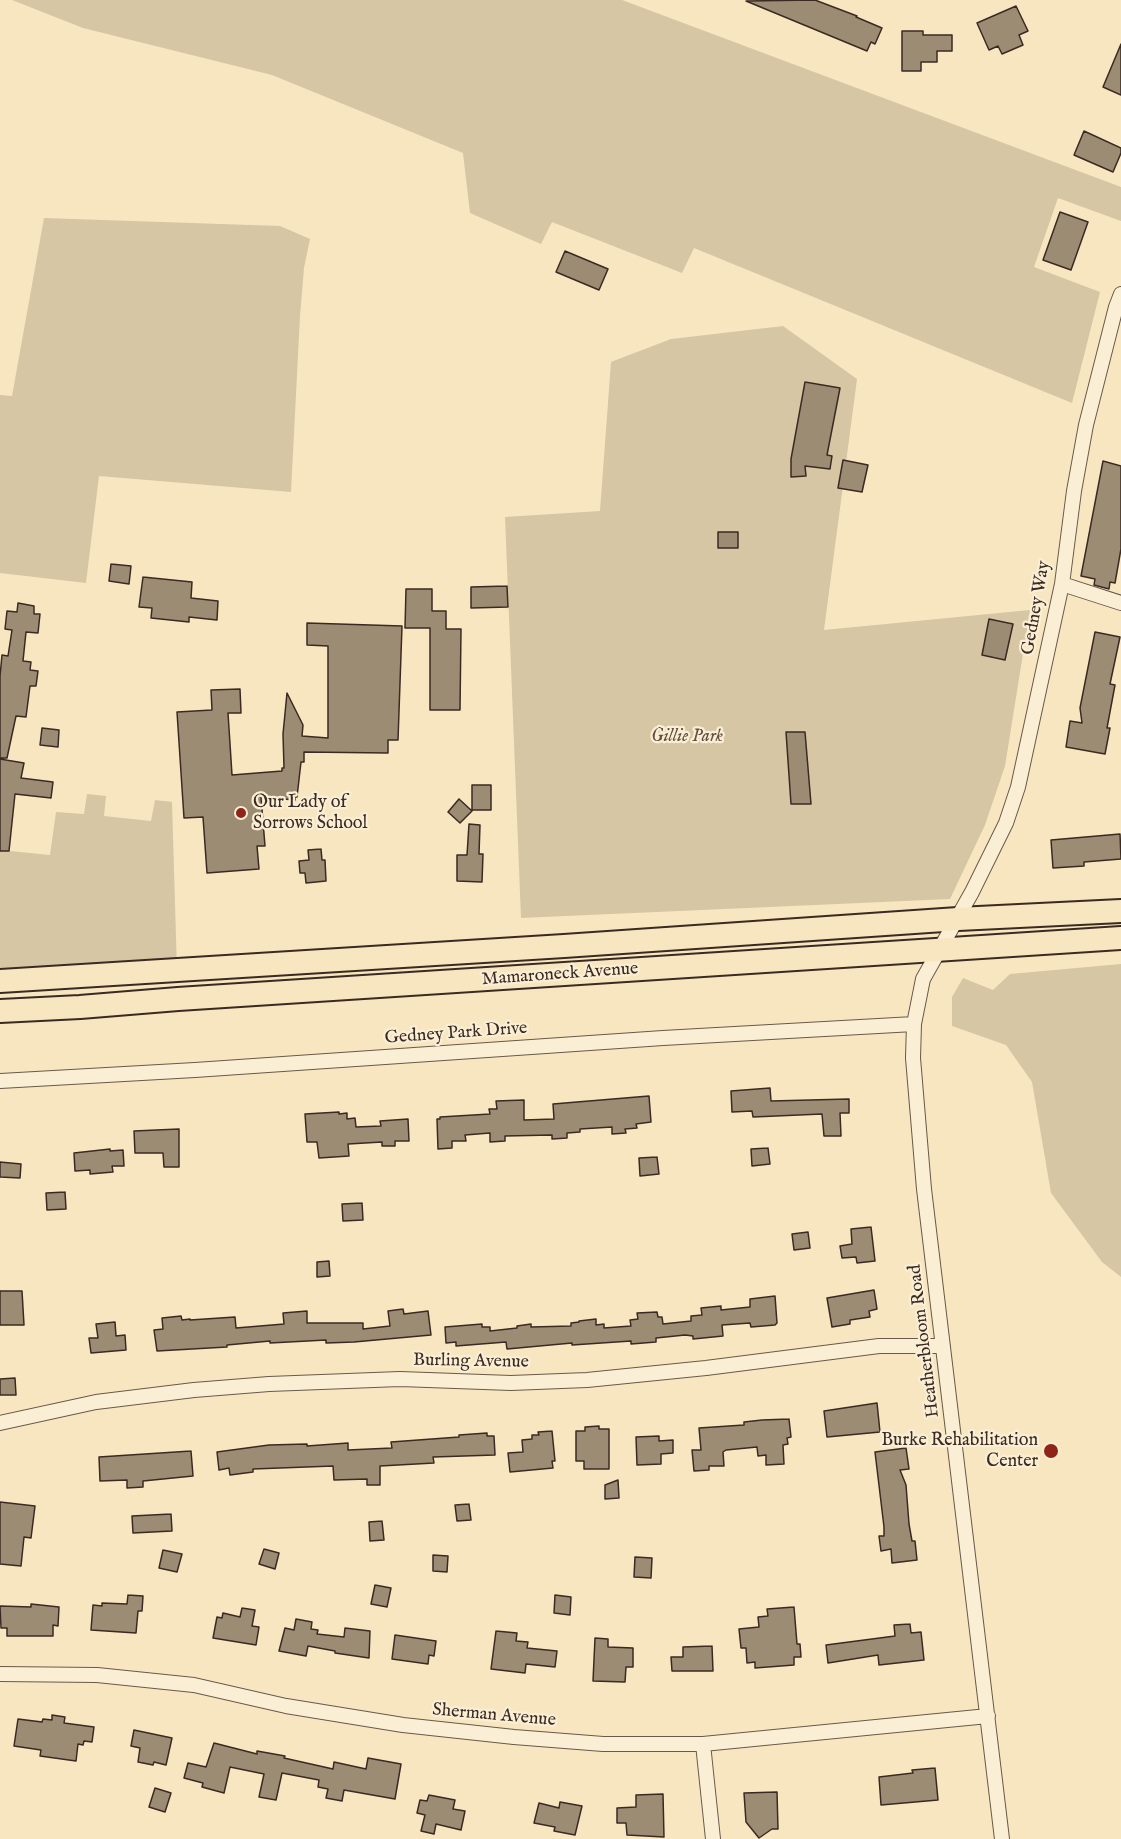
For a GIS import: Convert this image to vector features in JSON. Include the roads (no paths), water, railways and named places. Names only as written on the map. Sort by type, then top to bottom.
[{"type":"main road","name":"Mamaroneck Avenue","points":[[0,981],[1121,910]]},
{"type":"main road","name":"Mamaroneck Avenue","points":[[0,1011],[1121,938]]},
{"type":"street","name":"Gedney Way","points":[[958,919],[1006,823],[1018,787],[1062,584],[1074,491],[1086,425],[1121,294]]},
{"type":"street","points":[[1062,584],[1121,603]]},
{"type":"street","name":"Heatherbloom Road","points":[[958,919],[923,979],[914,1024],[914,1058],[924,1189],[1002,1839]]},
{"type":"street","name":"Gedney Park Drive","points":[[0,1081],[914,1024]]},
{"type":"street","name":"Burling Avenue","points":[[0,1423],[96,1402],[226,1387],[400,1379],[511,1383],[587,1380],[706,1368],[879,1346],[943,1346]]},
{"type":"street","name":"Sherman Avenue","points":[[0,1674],[97,1675],[195,1685],[286,1706],[403,1725],[603,1744],[703,1744],[988,1716]]},
{"type":"street","points":[[703,1744],[713,1839]]},
{"type":"place","name":"Our Lady of Sorrows School","points":[[241,813]]},
{"type":"place","name":"Burke Rehabilitation Center","points":[[1051,1451]]},
{"type":"park label","name":"Gillie Park","points":[[687,737]]}]
